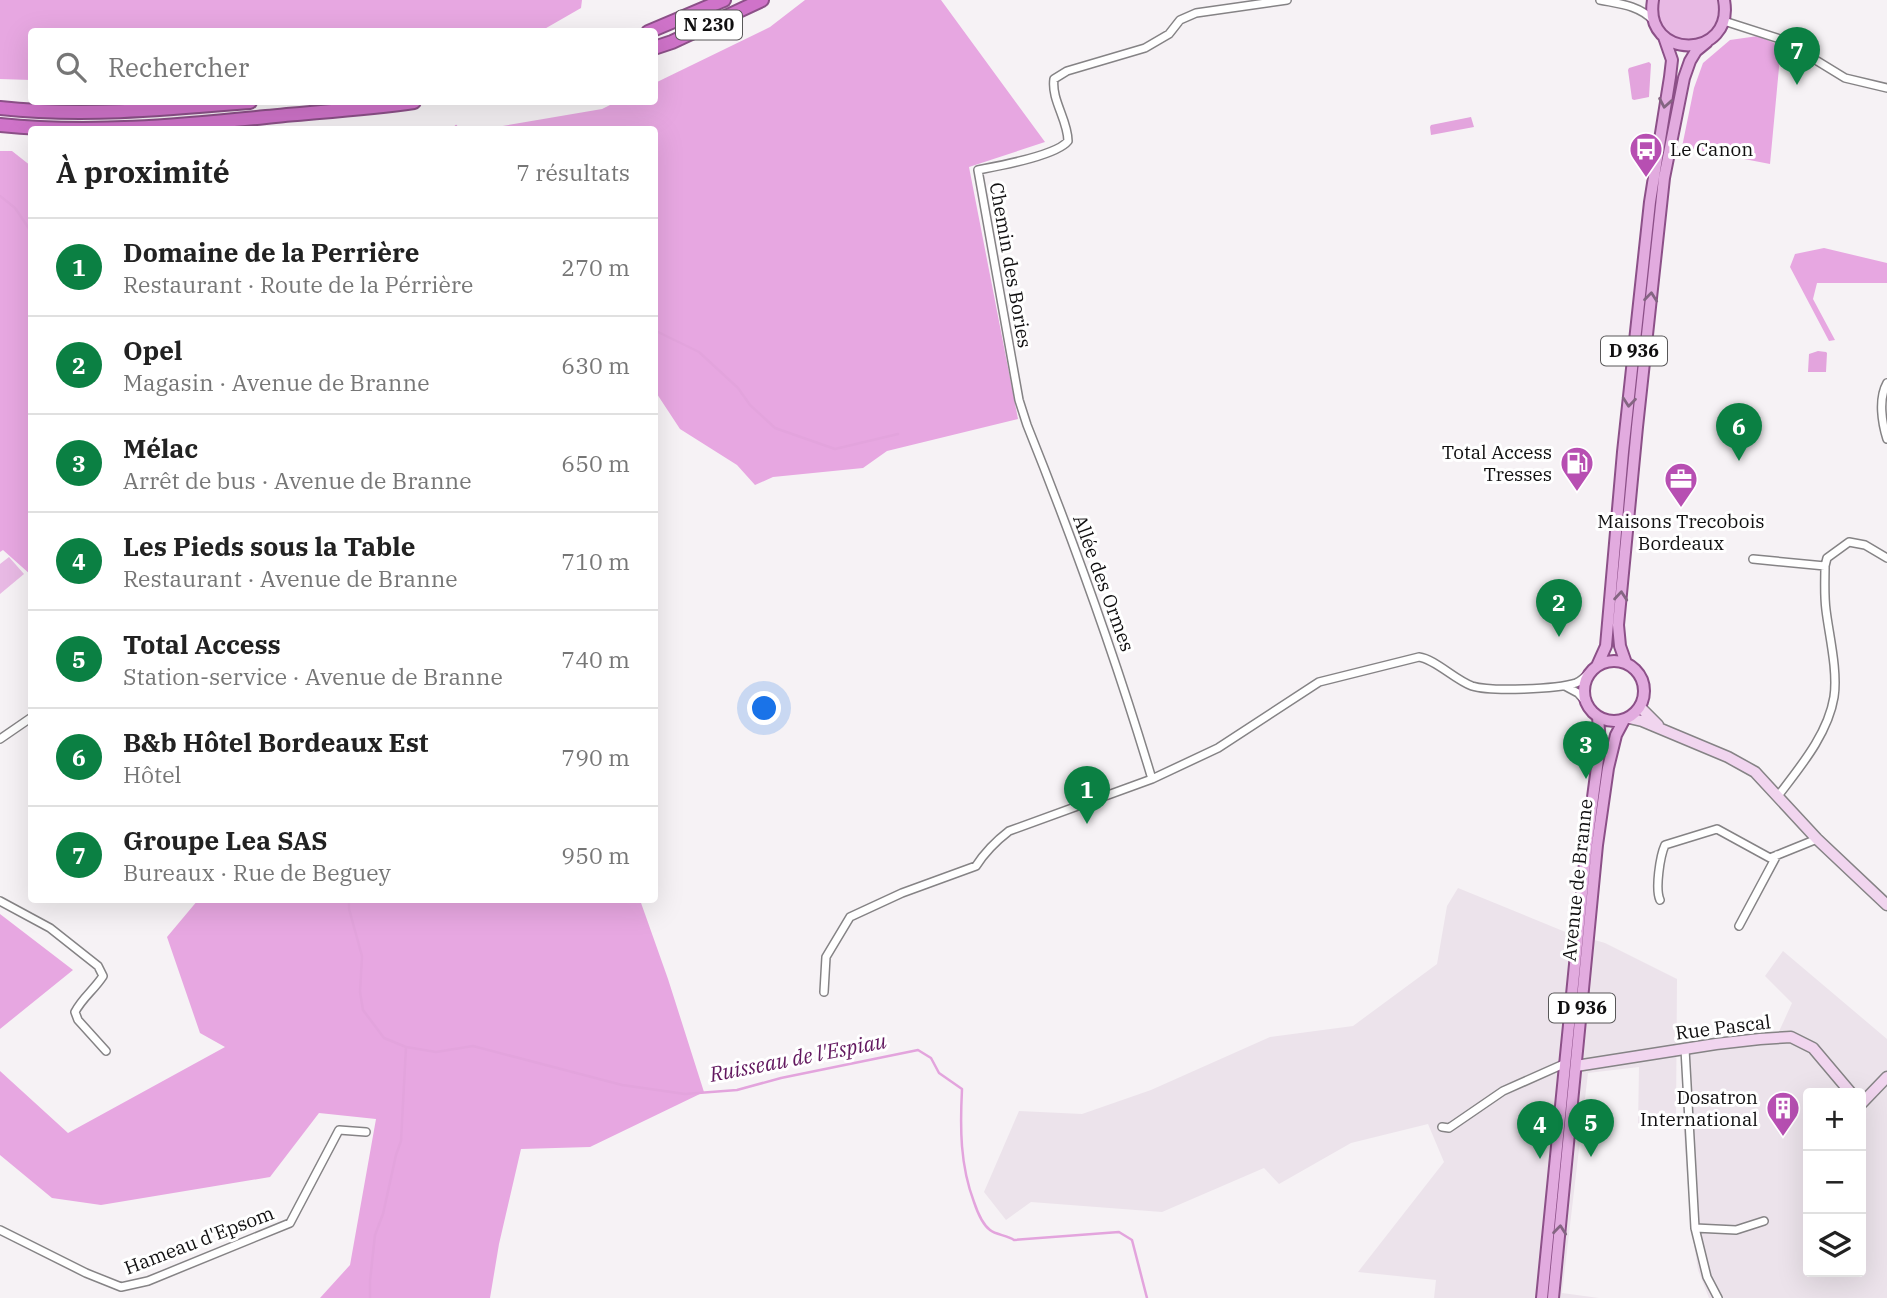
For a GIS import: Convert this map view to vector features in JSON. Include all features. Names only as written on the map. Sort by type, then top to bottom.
[{"type":"highway","name":"N 230","points":[[658,28],[724,0]]},
{"type":"highway","name":"N 230","points":[[658,47],[762,0]]},
{"type":"highway","points":[[0,108],[69,112],[208,105]]},
{"type":"highway","points":[[166,126],[384,105]]},
{"type":"highway","points":[[0,125],[28,126]]},
{"type":"main road","points":[[1653,0],[1653,20],[1657,29],[1664,37],[1685,46],[1696,46],[1714,36],[1724,21],[1724,0]]},
{"type":"main road","name":"D 936","points":[[1593,670],[1606,646],[1623,452],[1650,202],[1672,60],[1664,37]]},
{"type":"main road","name":"D 936","points":[[1626,663],[1620,646],[1618,625],[1664,178],[1684,78],[1696,51],[1707,42]]},
{"type":"main road","points":[[1606,662],[1626,663],[1641,677],[1644,697],[1640,707],[1627,719],[1615,722],[1598,717],[1585,701],[1585,682],[1593,670],[1606,662]]},
{"type":"main road","name":"Avenue de Branne","points":[[1553,1298],[1587,844],[1600,744],[1598,717]]},
{"type":"main road","name":"Avenue de Branne","points":[[1542,1298],[1606,779],[1616,735],[1627,719]]},
{"type":"street","name":"Chemin des Bories","points":[[1020,400],[978,170],[1016,162],[1064,146],[1068,141],[1068,132],[1053,88],[1054,79],[1067,71],[1145,48],[1168,34],[1180,20],[1196,13],[1287,0]]},
{"type":"street","points":[[1600,0],[1630,5],[1640,9],[1653,20]]},
{"type":"street","points":[[1724,21],[1783,40],[1845,78],[1887,88]]},
{"type":"street","points":[[1887,383],[1882,406],[1883,427],[1887,439]]},
{"type":"street","name":"Allée des Ormes","points":[[1020,400],[1123,682],[1153,779]]},
{"type":"street","points":[[1778,796],[1815,743],[1829,717],[1835,695],[1833,651],[1825,607],[1827,558],[1849,542],[1865,545],[1887,558]]},
{"type":"street","points":[[1753,559],[1825,566]]},
{"type":"street","points":[[824,992],[826,957],[850,917],[902,893],[976,866],[982,856],[1009,831],[1153,779],[1218,748],[1319,682],[1419,657],[1426,658],[1474,686],[1500,690],[1565,686],[1580,682],[1593,670]]},
{"type":"street","points":[[1565,686],[1578,693],[1585,701]]},
{"type":"street","points":[[1640,707],[1661,728]]},
{"type":"street","points":[[1627,719],[1661,728],[1728,757],[1755,772],[1817,839],[1887,905]]},
{"type":"street","points":[[0,739],[28,720]]},
{"type":"street","points":[[1660,900],[1657,894],[1665,845],[1717,829],[1770,858],[1817,839]]},
{"type":"street","points":[[1739,926],[1777,855]]},
{"type":"street","points":[[0,901],[50,928],[98,967],[103,976],[75,1012],[78,1020],[106,1051]]},
{"type":"street","name":"Rue Pascal","points":[[1571,1064],[1791,1037],[1812,1048],[1847,1088]]},
{"type":"street","points":[[1685,1049],[1695,1228],[1707,1277],[1718,1298]]},
{"type":"street","points":[[1443,1127],[1449,1128],[1503,1091],[1571,1064]]},
{"type":"street","points":[[1866,1099],[1887,1077]]},
{"type":"street","name":"Hameau d'Epsom","points":[[0,1230],[86,1273],[121,1287],[148,1281],[290,1223],[339,1130],[366,1132]]},
{"type":"street","points":[[1695,1228],[1736,1230],[1764,1221]]},
{"type":"shaded area","points":[[0,0],[582,0],[581,8],[546,28],[28,28],[28,80],[0,79]]},
{"type":"shaded area","points":[[805,0],[941,0],[1045,142],[969,167],[1018,419],[887,451],[863,468],[773,477],[755,485],[737,465],[680,429],[658,396],[658,126],[503,126],[602,109],[610,105],[658,105],[658,82],[770,27]]},
{"type":"shaded area","points":[[1660,0],[1717,0],[1717,18],[1711,30],[1701,37],[1688,39],[1675,36],[1665,29],[1659,17]]},
{"type":"shaded area","points":[[1758,36],[1781,46],[1770,164],[1682,147],[1694,88],[1703,63],[1730,40]]},
{"type":"shaded area","points":[[1649,62],[1649,97],[1634,100],[1628,70]]},
{"type":"shaded area","points":[[1471,117],[1474,127],[1431,135],[1431,125]]},
{"type":"shaded area","points":[[0,151],[12,151],[28,164],[28,572],[3,550],[0,552]]},
{"type":"shaded area","points":[[1824,248],[1887,263],[1887,283],[1817,283],[1813,299],[1835,340],[1829,341],[1790,267],[1795,254]]},
{"type":"shaded area","points":[[1818,351],[1827,353],[1826,372],[1808,372],[1809,354]]},
{"type":"shaded area","points":[[9,557],[24,574],[0,594],[0,564]]},
{"type":"shaded area","points":[[1458,888],[1563,931],[1605,943],[1677,979],[1676,1121],[1638,1126],[1639,1067],[1588,1073],[1562,1293],[1599,1298],[1434,1298],[1436,1280],[1358,1272],[1444,1162],[1428,1124],[1351,1143],[1279,1184],[1264,1168],[1162,1212],[1031,1202],[1006,1220],[984,1192],[1019,1111],[1082,1114],[1151,1090],[1270,1037],[1353,1026],[1437,964],[1447,906]]},
{"type":"shaded area","points":[[195,903],[641,903],[704,1092],[590,1147],[521,1149],[499,1244],[490,1298],[320,1298],[350,1265],[376,1119],[319,1113],[270,1177],[101,1205],[52,1198],[0,1155],[0,1071],[68,1133],[225,1047],[200,1033],[167,937]]},
{"type":"shaded area","points":[[0,914],[73,970],[0,1029]]},
{"type":"shaded area","points":[[1783,951],[1887,1039],[1887,1298],[1709,1298],[1698,1270],[1691,1225],[1683,1121],[1685,1049],[1776,1038],[1792,1003],[1765,976]]},
{"type":"waterway","name":"Ruisseau de l'Espiau","points":[[0,196],[15,208],[28,227]]},
{"type":"waterway","points":[[658,332],[699,352],[738,388],[750,405],[775,428],[835,449],[898,434]]},
{"type":"waterway","name":"Ruisseau de l'Espiau","points":[[349,903],[362,956],[360,992],[363,1010],[384,1038],[406,1047],[436,1052],[473,1046],[622,1085],[685,1094],[737,1090],[781,1078],[918,1050],[931,1058],[939,1073],[962,1089],[961,1132],[966,1174],[977,1209],[987,1227],[992,1232],[1014,1240],[1119,1232],[1132,1240],[1147,1298]]},
{"type":"waterway","points":[[370,1298],[375,1235],[383,1214],[401,1141],[406,1047]]},
{"type":"place","name":"Groupe Lea SAS","points":[[1797,85]]},
{"type":"place","name":"Le Canon","points":[[1646,179]]},
{"type":"place","name":"B&b Hôtel Bordeaux Est","points":[[1739,461]]},
{"type":"place","name":"Total Access Tresses","points":[[1577,493]]},
{"type":"place","name":"Maisons Trecobois Bordeaux","points":[[1681,509]]},
{"type":"place","name":"Opel","points":[[1559,637]]},
{"type":"place","name":"Mélac","points":[[1586,779]]},
{"type":"place","name":"Domaine de la Perrière","points":[[1087,824]]},
{"type":"place","name":"Dosatron International","points":[[1783,1138]]},
{"type":"place","name":"Total Access","points":[[1591,1157]]},
{"type":"place","name":"Les Pieds sous la Table","points":[[1540,1159]]}]
